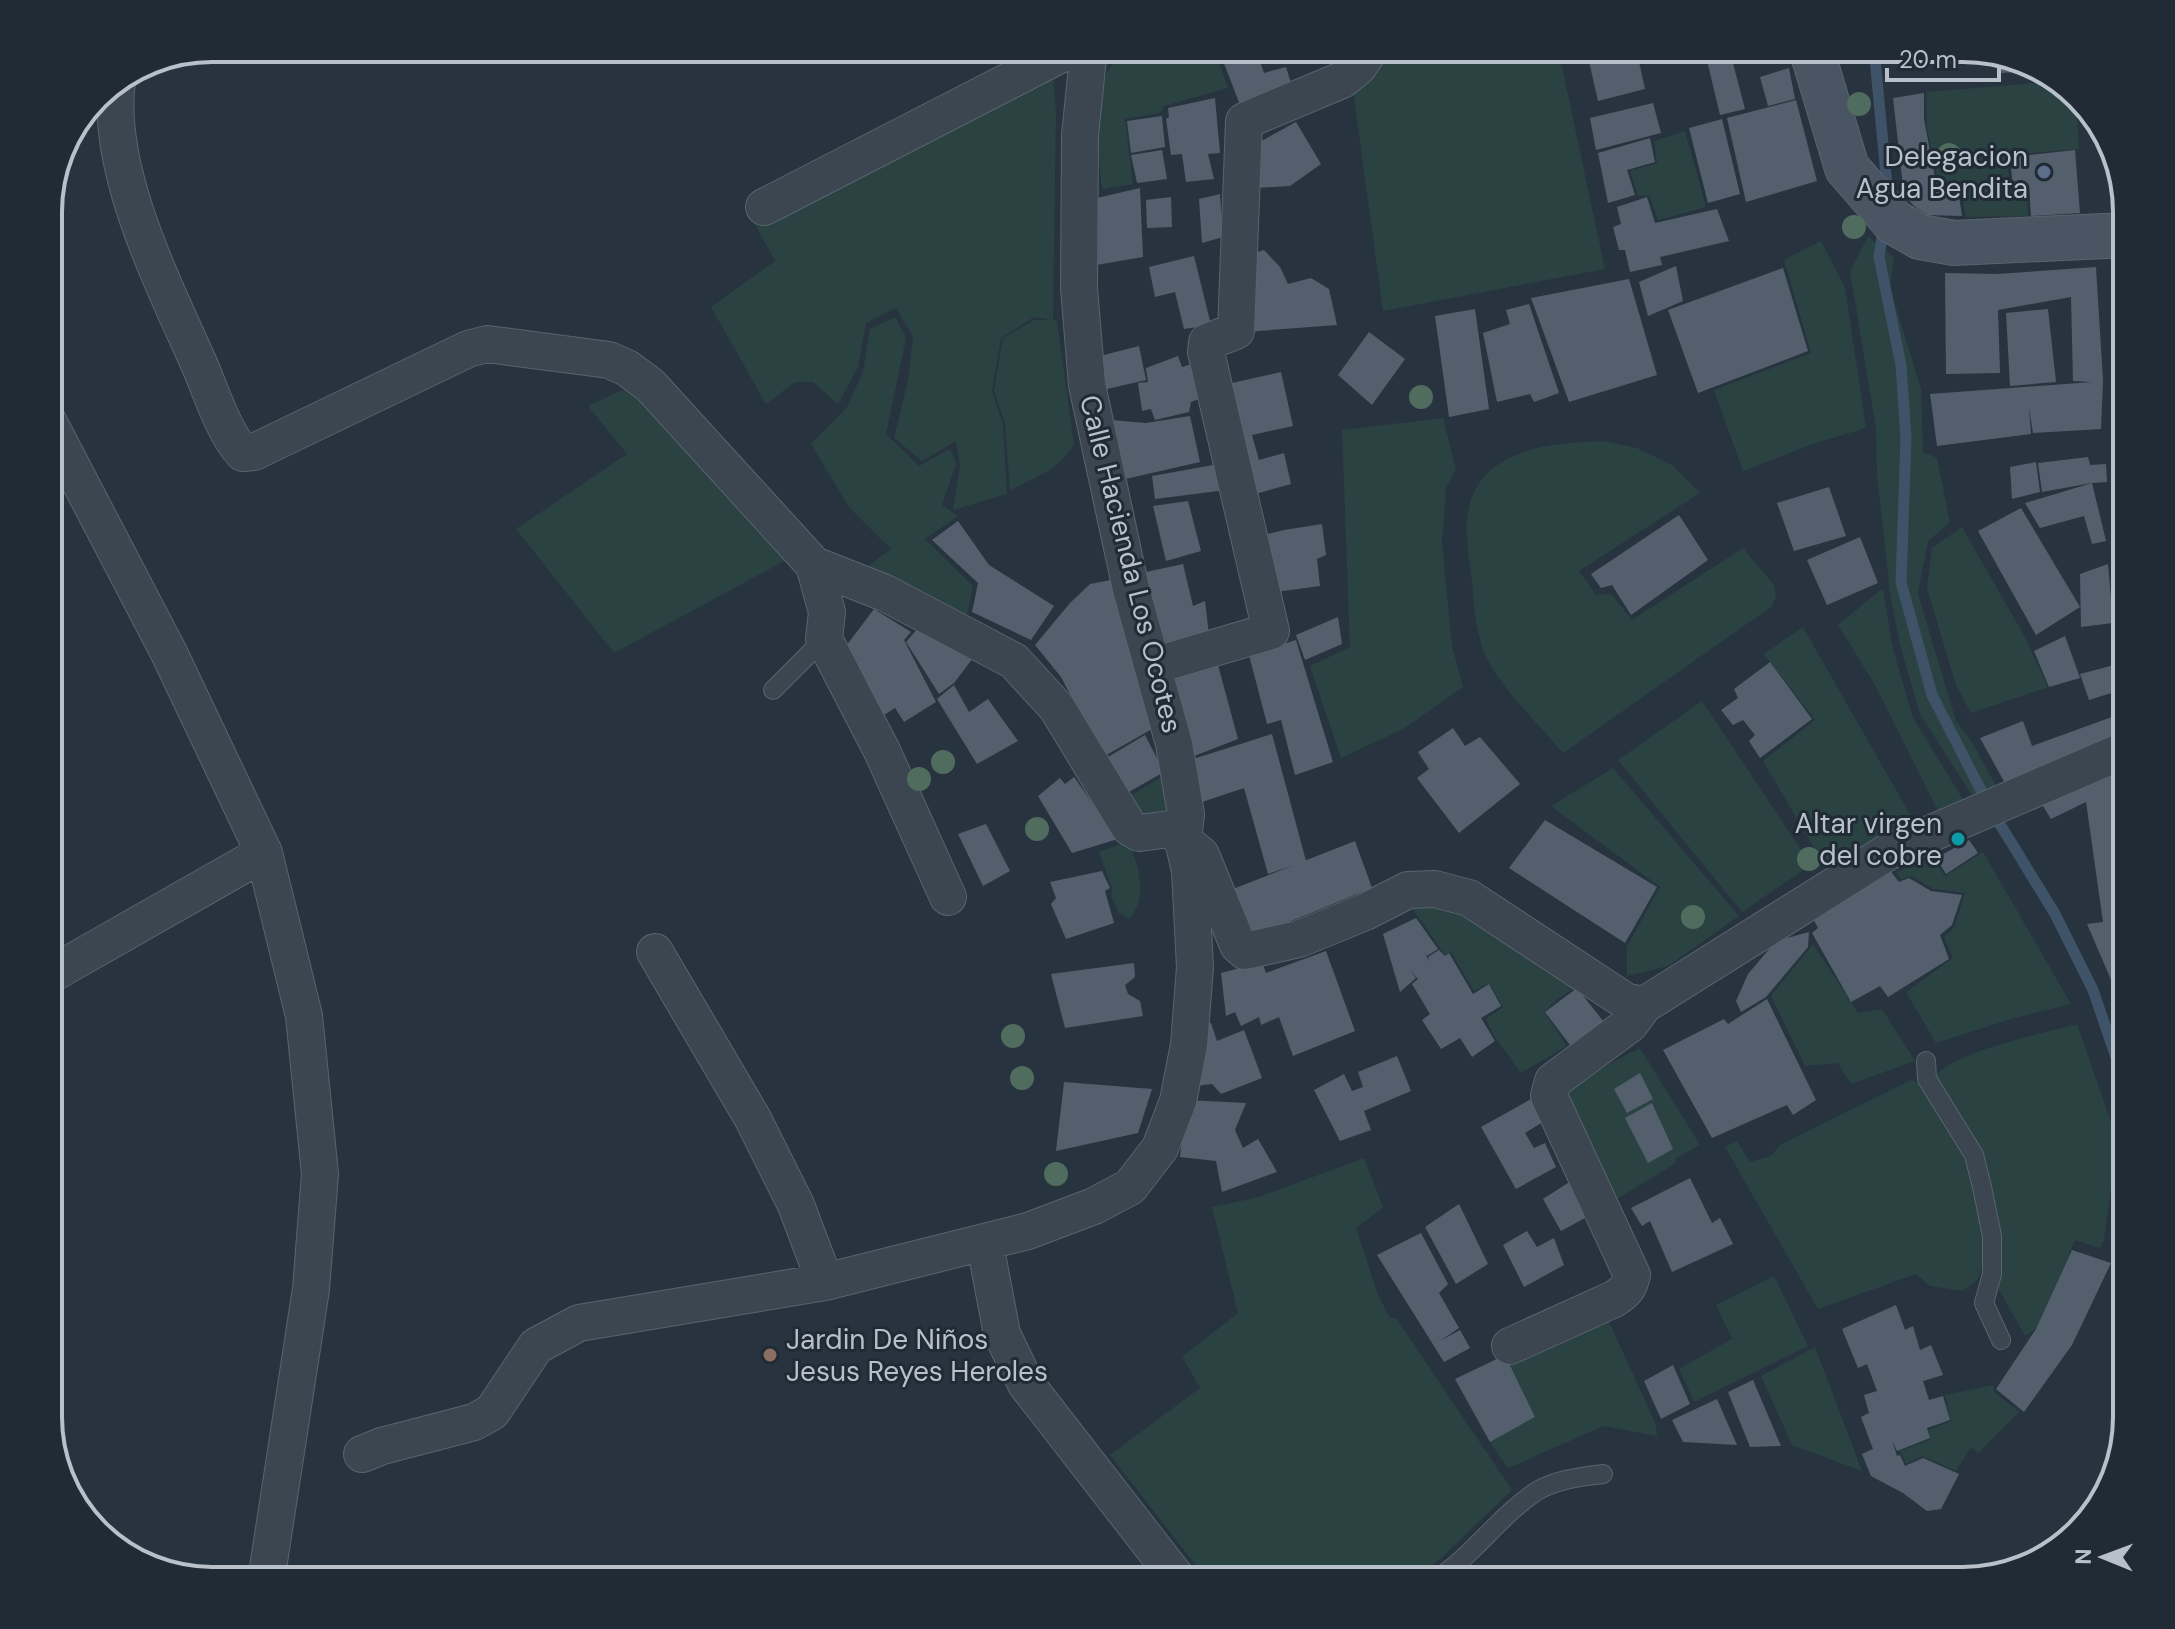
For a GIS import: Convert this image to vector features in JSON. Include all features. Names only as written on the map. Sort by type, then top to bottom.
[{"type":"main road","points":[[1815,62],[1847,168],[1881,208],[1920,237],[1954,243],[2113,236]]},
{"type":"street","points":[[764,207],[1046,62]]},
{"type":"street","name":"Calle Hacienda Los Ocotes","points":[[362,1454],[474,1422],[492,1412],[536,1346],[579,1323],[825,1282],[985,1244],[1094,1206],[1130,1187],[1160,1148],[1178,1101],[1189,1045],[1195,967],[1190,871],[1183,840],[1186,814],[1174,744],[1113,515],[1087,385],[1079,288],[1080,135],[1088,62]]},
{"type":"street","points":[[1153,666],[1271,631],[1206,352],[1207,342],[1236,331],[1244,121],[1342,80],[1361,62]]},
{"type":"street","points":[[108,104],[144,239],[220,411],[243,453],[254,452],[468,349],[487,344],[609,360],[627,368],[650,385],[814,565],[885,593],[1014,661],[1057,708],[1129,827],[1139,833],[1170,829],[1201,855],[1238,945],[1245,951],[1299,939],[1365,912],[1408,890],[1435,889],[1469,898],[1627,1002],[1644,1005]]},
{"type":"street","points":[[62,448],[169,653],[264,853],[304,1016],[320,1174],[311,1289],[268,1567]]},
{"type":"street","points":[[814,565],[827,612],[824,639],[882,751],[948,897]]},
{"type":"street","points":[[1510,1346],[1614,1299],[1626,1292],[1632,1275],[1549,1096],[1553,1081],[1630,1024],[1644,1005],[1888,852],[2113,755]]},
{"type":"street","points":[[62,968],[264,853]]},
{"type":"street","points":[[655,952],[753,1119],[796,1205],[825,1282]]},
{"type":"street","points":[[985,1244],[1002,1334],[1026,1384],[1168,1567]]},
{"type":"lane","points":[[773,690],[824,639]]},
{"type":"lane","points":[[1926,1061],[1927,1079],[1974,1155],[1992,1236],[1992,1274],[1984,1303],[2001,1340]]},
{"type":"lane","points":[[1454,1567],[1538,1490],[1564,1480],[1603,1474]]},
{"type":"green space","points":[[1219,62],[1228,88],[1164,106],[1160,113],[1125,119],[1133,184],[1102,189],[1099,105],[1107,74],[1114,63]]},
{"type":"green space","points":[[1370,62],[1561,62],[1605,269],[1383,311],[1353,90]]},
{"type":"green space","points":[[1052,67],[1056,111],[1053,320],[1057,321],[1074,444],[1054,467],[1010,490],[1005,423],[994,391],[1003,338],[1034,320],[1052,320],[1034,317],[1001,338],[992,391],[1003,425],[1007,494],[953,510],[960,466],[956,441],[922,461],[894,438],[908,380],[913,337],[896,308],[866,323],[858,367],[838,404],[813,382],[795,382],[766,404],[711,307],[775,261],[752,219]]},
{"type":"green space","points":[[2039,83],[2077,115],[2079,149],[2007,155],[2010,190],[2026,190],[2028,216],[1966,217],[1961,194],[1939,187],[1927,129],[1926,92]]},
{"type":"green space","points":[[1685,131],[1706,207],[1658,220],[1649,195],[1638,196],[1630,171],[1657,163],[1654,141]]},
{"type":"green space","points":[[1868,237],[1894,257],[1890,288],[1921,389],[1923,452],[1937,458],[1950,522],[1928,541],[1918,594],[1956,721],[1972,742],[1996,786],[1975,800],[1920,714],[1900,645],[1890,593],[1877,474],[1876,428],[1850,271]]},
{"type":"green space","points":[[1821,241],[1845,288],[1866,428],[1743,471],[1714,390],[1811,353],[1784,260]]},
{"type":"green space","points":[[895,317],[906,338],[886,434],[919,466],[950,449],[956,464],[942,505],[958,516],[925,539],[973,586],[966,620],[867,567],[891,549],[849,507],[811,444],[847,407],[863,372],[870,329]]},
{"type":"green space","points":[[631,386],[790,558],[614,653],[516,529],[627,454],[588,406]]},
{"type":"green space","points":[[1443,418],[1456,470],[1446,487],[1442,542],[1452,646],[1463,687],[1403,729],[1341,758],[1310,666],[1350,647],[1342,430]]},
{"type":"green space","points":[[1603,441],[1637,448],[1672,465],[1700,493],[1579,571],[1596,595],[1611,594],[1632,620],[1743,548],[1774,585],[1776,597],[1771,607],[1563,753],[1508,691],[1483,649],[1475,616],[1468,552],[1468,513],[1479,484],[1491,470],[1507,459],[1544,447]]},
{"type":"green space","points":[[1962,527],[2025,637],[2048,687],[1971,713],[1956,685],[1927,588],[1932,548]]},
{"type":"green space","points":[[1883,588],[1892,645],[1913,718],[1964,801],[1938,811],[1875,685],[1838,625]]},
{"type":"green space","points":[[1803,627],[1916,825],[1886,834],[1825,866],[1763,761],[1815,720],[1764,654]]},
{"type":"green space","points":[[1702,701],[1811,865],[1742,912],[1618,760]]},
{"type":"green space","points":[[1613,768],[1739,916],[1668,966],[1627,976],[1627,946],[1660,887],[1551,806]]},
{"type":"green space","points":[[1166,774],[1169,806],[1164,814],[1145,816],[1130,796]]},
{"type":"green space","points":[[1128,841],[1140,880],[1139,900],[1130,919],[1119,913],[1111,896],[1112,888],[1099,852]]},
{"type":"green space","points":[[1983,852],[2071,1004],[1936,1043],[1906,992],[1953,958],[1944,937],[1954,928],[1965,893],[1933,889],[1912,876],[1901,879],[1896,872],[1932,857],[1945,876]]},
{"type":"green space","points":[[1451,906],[1575,988],[1544,1012],[1567,1046],[1521,1073],[1494,1036],[1486,1019],[1503,1007],[1489,983],[1474,991],[1451,952],[1445,955],[1412,908]]},
{"type":"green space","points":[[1813,944],[1858,1013],[1882,1009],[1915,1061],[1851,1084],[1838,1063],[1805,1066],[1771,996]]},
{"type":"green space","points":[[2077,1024],[2111,1122],[2113,1140],[2113,1173],[2104,1240],[2100,1248],[2075,1240],[2039,1327],[2025,1336],[1997,1286],[2002,1263],[1997,1220],[1935,1077],[1959,1060]]},
{"type":"green space","points":[[1640,1048],[1700,1145],[1607,1205],[1564,1093],[1592,1073]]},
{"type":"green space","points":[[1911,1080],[1919,1083],[1971,1174],[1983,1240],[1981,1270],[1977,1280],[1962,1291],[1930,1286],[1916,1274],[1818,1309],[1725,1147],[1737,1141],[1750,1162],[1771,1156],[1780,1145]]},
{"type":"green space","points":[[1364,1158],[1383,1207],[1356,1228],[1378,1295],[1390,1318],[1396,1318],[1512,1490],[1429,1567],[1197,1567],[1110,1455],[1200,1388],[1182,1357],[1238,1313],[1212,1207],[1259,1197]]},
{"type":"green space","points":[[1774,1276],[1808,1346],[1694,1402],[1679,1369],[1732,1339],[1716,1305]]},
{"type":"green space","points":[[1606,1315],[1656,1425],[1657,1436],[1604,1426],[1508,1468],[1490,1442],[1535,1417],[1505,1355]]},
{"type":"green space","points":[[1815,1347],[1862,1471],[1792,1445],[1761,1376]]},
{"type":"green space","points":[[1993,1385],[1994,1392],[2019,1412],[1978,1453],[1971,1447],[1956,1471],[1922,1456],[1906,1464],[1900,1451],[1930,1440],[1929,1430],[1951,1421],[1945,1395]]},
{"type":"building","points":[[1223,62],[1260,62],[1264,73],[1286,67],[1295,96],[1242,110]]},
{"type":"building","points":[[1589,62],[1639,62],[1645,89],[1598,101]]},
{"type":"building","points":[[1707,62],[1733,62],[1745,109],[1720,115]]},
{"type":"building","points":[[2000,67],[2016,72],[2001,73]]},
{"type":"building","points":[[1789,68],[1795,99],[1768,106],[1760,77]]},
{"type":"building","points":[[1924,93],[1924,119],[1937,188],[1959,196],[1962,216],[1928,215],[1904,195],[1893,98]]},
{"type":"building","points":[[1215,98],[1220,153],[1208,154],[1214,179],[1186,182],[1182,154],[1171,155],[1166,119],[1169,117],[1168,108]]},
{"type":"building","points":[[1796,100],[1817,181],[1746,202],[1727,118]]},
{"type":"building","points":[[1653,103],[1661,133],[1596,150],[1590,118]]},
{"type":"building","points":[[1162,116],[1165,147],[1131,153],[1127,121]]},
{"type":"building","points":[[1722,119],[1740,194],[1708,203],[1689,128]]},
{"type":"building","points":[[1296,122],[1321,164],[1290,186],[1256,188],[1256,144]]},
{"type":"building","points":[[1650,138],[1655,162],[1627,170],[1635,195],[1608,203],[1598,153]]},
{"type":"building","points":[[1162,150],[1167,179],[1137,183],[1131,155]]},
{"type":"building","name":"Delegacion Agua Bendita","points":[[2075,150],[2080,213],[2031,216],[2029,187],[2013,188],[2010,157]]},
{"type":"building","points":[[1140,188],[1143,257],[1096,265],[1097,198]]},
{"type":"building","points":[[1220,194],[1223,237],[1202,243],[1199,199]]},
{"type":"building","points":[[1171,197],[1172,227],[1147,228],[1146,200]]},
{"type":"building","points":[[1647,197],[1655,223],[1717,209],[1729,241],[1660,257],[1662,265],[1630,272],[1625,250],[1619,250],[1613,227],[1621,224],[1617,207]]},
{"type":"building","points":[[1264,250],[1280,267],[1288,284],[1311,278],[1329,289],[1337,325],[1245,332],[1251,254]]},
{"type":"building","points":[[1194,256],[1211,325],[1184,329],[1175,292],[1155,297],[1149,267]]},
{"type":"building","points":[[1676,266],[1683,301],[1648,316],[1639,282]]},
{"type":"building","points":[[2096,267],[2103,381],[2101,429],[2033,433],[2029,408],[2031,434],[1937,446],[1930,394],[2092,382],[2073,381],[2071,297],[1998,310],[2000,373],[1946,374],[1945,273],[1997,274]]},
{"type":"building","points":[[1783,268],[1808,351],[1698,393],[1668,310]]},
{"type":"building","points":[[1629,279],[1657,375],[1569,402],[1531,298]]},
{"type":"building","points":[[1529,304],[1559,393],[1534,402],[1530,394],[1497,402],[1483,333],[1510,324],[1506,310]]},
{"type":"building","points":[[1475,309],[1489,409],[1449,417],[1435,316]]},
{"type":"building","points":[[2048,309],[2056,382],[2010,386],[2006,313]]},
{"type":"building","points":[[1369,332],[1405,359],[1372,405],[1338,375]]},
{"type":"building","points":[[1139,346],[1146,380],[1107,389],[1100,356]]},
{"type":"building","points":[[1178,356],[1182,367],[1199,362],[1207,396],[1191,402],[1189,412],[1155,420],[1151,409],[1142,411],[1138,383],[1148,382],[1146,368]]},
{"type":"building","points":[[1281,372],[1293,426],[1252,435],[1259,460],[1284,453],[1291,484],[1248,496],[1219,386]]},
{"type":"building","points":[[1190,416],[1200,462],[1121,480],[1111,420],[1146,423]]},
{"type":"building","points":[[2088,457],[2090,465],[2106,464],[2107,482],[2042,492],[2038,463]]},
{"type":"building","points":[[2036,462],[2040,492],[2012,499],[2010,467]]},
{"type":"building","points":[[1219,464],[1226,490],[1155,499],[1152,476]]},
{"type":"building","points":[[2092,483],[2106,541],[2092,544],[2084,516],[2040,528],[2025,503]]},
{"type":"building","points":[[1829,487],[1846,536],[1794,551],[1777,503]]},
{"type":"building","points":[[1188,501],[1201,551],[1166,561],[1153,506]]},
{"type":"building","points":[[2021,508],[2080,607],[2036,635],[1978,531]]},
{"type":"building","points":[[1679,515],[1708,560],[1631,615],[1612,585],[1601,588],[1591,574]]},
{"type":"building","points":[[958,521],[989,565],[1054,606],[1031,640],[972,612],[978,583],[932,540]]},
{"type":"building","points":[[1322,524],[1326,555],[1317,559],[1320,586],[1269,593],[1251,538]]},
{"type":"building","points":[[1860,537],[1878,583],[1827,605],[1807,560]]},
{"type":"building","points":[[1183,564],[1193,606],[1205,601],[1210,643],[1165,655],[1146,572]]},
{"type":"building","points":[[2108,564],[2113,623],[2081,627],[2080,574]]},
{"type":"building","points":[[1111,580],[1159,725],[1103,757],[1061,677],[1035,645],[1090,584]]},
{"type":"building","points":[[874,609],[911,632],[904,640],[936,702],[904,722],[895,708],[878,719],[846,646]]},
{"type":"building","points":[[1338,617],[1342,644],[1305,660],[1296,635]]},
{"type":"building","points":[[920,626],[973,658],[954,683],[939,694],[906,642]]},
{"type":"building","points":[[2065,636],[2080,678],[2049,687],[2034,651]]},
{"type":"building","points":[[1296,640],[1333,762],[1295,775],[1281,720],[1267,724],[1249,655]]},
{"type":"building","points":[[1215,654],[1238,739],[1189,758],[1162,671]]},
{"type":"building","points":[[1770,662],[1812,719],[1760,758],[1749,741],[1755,735],[1743,720],[1733,725],[1721,710],[1738,698],[1734,689]]},
{"type":"building","points":[[2113,665],[2113,692],[2089,700],[2080,674]]},
{"type":"building","points":[[954,685],[969,712],[988,699],[1018,741],[977,764],[937,699]]},
{"type":"building","points":[[2113,717],[2113,742],[2006,785],[1980,738],[2023,721],[2032,746]]},
{"type":"building","points":[[1453,728],[1465,746],[1480,737],[1520,784],[1459,833],[1417,778],[1429,769],[1418,752]]},
{"type":"building","points":[[1272,734],[1306,861],[1268,874],[1244,788],[1202,802],[1190,760]]},
{"type":"building","points":[[1145,735],[1164,772],[1127,793],[1103,760]]},
{"type":"building","points":[[2113,771],[2113,984],[2087,924],[2103,922],[2086,802],[2051,819],[2038,798]]},
{"type":"building","points":[[1074,777],[1118,839],[1072,853],[1038,796],[1060,778],[1065,784]]},
{"type":"building","points":[[1545,820],[1657,887],[1625,943],[1509,868]]},
{"type":"building","points":[[986,824],[1010,871],[983,886],[958,834]]},
{"type":"building","points":[[1969,840],[1978,853],[1946,874],[1936,858]]},
{"type":"building","points":[[1355,841],[1372,888],[1245,940],[1233,889]]},
{"type":"building","points":[[1889,869],[1899,882],[1909,878],[1931,891],[1962,895],[1952,925],[1940,935],[1949,959],[1888,997],[1880,986],[1851,1002],[1812,933],[1818,928],[1812,916]]},
{"type":"building","points":[[1102,871],[1110,888],[1105,891],[1114,923],[1066,939],[1051,904],[1056,898],[1050,882]]},
{"type":"building","points":[[1416,918],[1438,949],[1427,956],[1424,952],[1430,962],[1428,957],[1439,950],[1445,956],[1449,953],[1473,994],[1489,984],[1501,1006],[1481,1018],[1495,1041],[1472,1057],[1460,1038],[1441,1049],[1422,1020],[1430,1014],[1412,984],[1418,979],[1410,970],[1416,978],[1400,992],[1383,934]]},
{"type":"building","points":[[1809,932],[1808,947],[1766,997],[1741,1012],[1736,1001],[1748,974],[1776,941]]},
{"type":"building","points":[[1326,951],[1355,1031],[1293,1056],[1279,1017],[1261,1025],[1259,1017],[1241,1026],[1235,1012],[1226,1016],[1221,973],[1262,962],[1266,973]]},
{"type":"building","points":[[1134,963],[1135,977],[1125,985],[1128,994],[1140,1001],[1143,1016],[1065,1028],[1051,974]]},
{"type":"building","points":[[1577,988],[1607,1026],[1573,1049],[1545,1012]]},
{"type":"building","points":[[1767,999],[1816,1100],[1793,1115],[1787,1105],[1712,1138],[1663,1050],[1724,1019],[1728,1024]]},
{"type":"building","points":[[1211,1023],[1217,1041],[1244,1030],[1262,1078],[1221,1094],[1212,1084],[1187,1087],[1197,1026]]},
{"type":"building","points":[[1397,1056],[1411,1091],[1364,1111],[1371,1130],[1340,1141],[1314,1090],[1344,1074],[1352,1091],[1363,1087],[1358,1072]]},
{"type":"building","points":[[1640,1073],[1653,1099],[1627,1113],[1614,1089]]},
{"type":"building","points":[[1064,1082],[1152,1089],[1138,1133],[1056,1151]]},
{"type":"building","points":[[1533,1098],[1546,1120],[1525,1133],[1534,1148],[1545,1143],[1556,1167],[1516,1189],[1481,1127]]},
{"type":"building","points":[[1186,1100],[1246,1103],[1235,1130],[1243,1148],[1258,1139],[1277,1172],[1222,1192],[1216,1161],[1180,1157]]},
{"type":"building","points":[[1652,1103],[1673,1149],[1648,1163],[1625,1118]]},
{"type":"building","points":[[1690,1178],[1712,1223],[1720,1218],[1733,1244],[1672,1272],[1650,1221],[1642,1226],[1631,1208]]},
{"type":"building","points":[[1571,1181],[1585,1218],[1561,1231],[1543,1199]]},
{"type":"building","points":[[1459,1204],[1488,1264],[1456,1284],[1425,1227]]},
{"type":"building","points":[[1527,1231],[1537,1247],[1554,1238],[1564,1265],[1524,1287],[1503,1245]]},
{"type":"building","points":[[1421,1233],[1448,1284],[1439,1293],[1459,1328],[1440,1341],[1460,1330],[1470,1348],[1444,1362],[1377,1255]]},
{"type":"building","points":[[2072,1250],[2111,1263],[2072,1345],[2024,1412],[1996,1389],[2036,1329]]},
{"type":"building","points":[[1896,1305],[1905,1330],[1913,1326],[1920,1350],[1931,1345],[1943,1375],[1923,1381],[1929,1400],[1943,1396],[1950,1420],[1927,1428],[1930,1438],[1897,1451],[1892,1440],[1897,1456],[1900,1455],[1905,1466],[1923,1458],[1959,1474],[1941,1509],[1927,1511],[1903,1493],[1871,1476],[1862,1454],[1873,1449],[1861,1417],[1869,1413],[1864,1395],[1877,1391],[1867,1364],[1858,1368],[1842,1329]]},
{"type":"building","points":[[1505,1355],[1535,1417],[1490,1442],[1455,1379]]},
{"type":"building","points":[[1673,1365],[1690,1404],[1661,1419],[1644,1381]]},
{"type":"building","points":[[1753,1380],[1781,1446],[1750,1447],[1728,1392]]},
{"type":"building","points":[[1717,1399],[1737,1445],[1683,1442],[1672,1420]]},
{"type":"waterway","points":[[1875,62],[1888,196]]},
{"type":"waterway","points":[[1884,225],[1879,257],[1901,365],[1906,438],[1901,582],[1932,695],[1990,808],[2055,914],[2093,990],[2113,1049]]},
{"type":"place","name":"Delegacion Agua Bendita","points":[[2044,172]]},
{"type":"place","name":"Altar virgen del cobre","points":[[1958,839]]},
{"type":"place","name":"Jardin De Niños Jesus Reyes Heroles","points":[[770,1355]]}]
